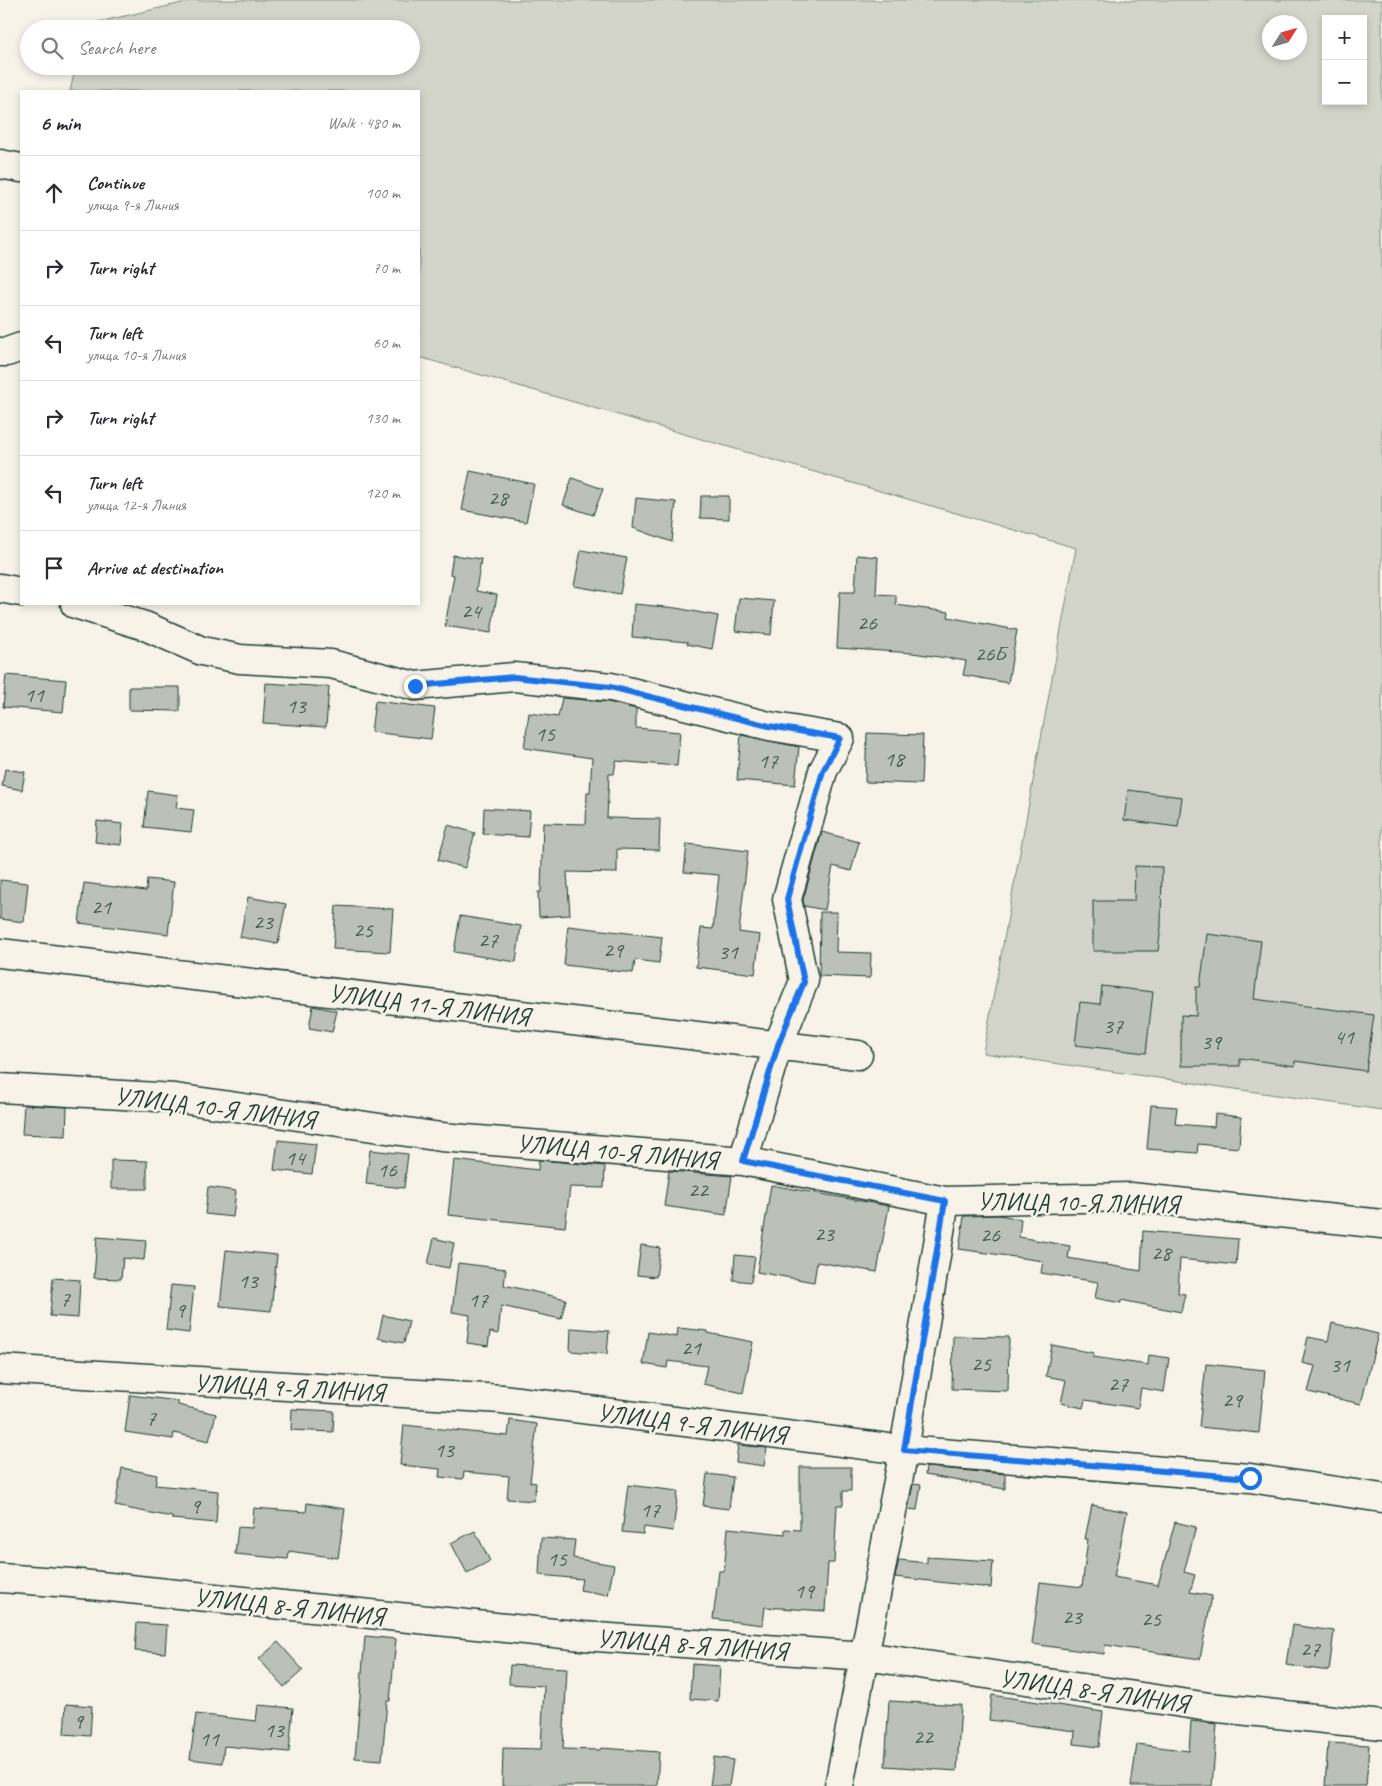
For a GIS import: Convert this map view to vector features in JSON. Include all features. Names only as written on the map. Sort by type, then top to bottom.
[{"type":"street","points":[[0,164],[20,168]]},
{"type":"street","points":[[0,352],[20,348]]},
{"type":"street","points":[[0,588],[20,592]]},
{"type":"street","points":[[78,605],[145,626],[202,651],[240,659],[331,664],[415,686],[514,677],[610,687],[769,726],[840,738],[823,771],[787,899],[804,982],[778,1045],[743,1161]]},
{"type":"street","name":"УЛИЦА 11-Я ЛИНИЯ","points":[[0,953],[858,1055]]},
{"type":"street","name":"УЛИЦА 10-Я ЛИНИЯ","points":[[0,1088],[174,1098],[441,1137],[743,1161],[945,1201],[1131,1197],[1382,1224]]},
{"type":"street","points":[[839,1786],[904,1450],[945,1201]]},
{"type":"street","name":"УЛИЦА 9-Я ЛИНИЯ","points":[[0,1369],[502,1400],[904,1450],[1250,1478],[1382,1498]]},
{"type":"street","name":"УЛИЦА 8-Я ЛИНИЯ","points":[[0,1578],[71,1583],[583,1636],[865,1656],[1209,1707],[1382,1725]]},
{"type":"shaded area","points":[[195,0],[1382,0],[1382,1110],[983,1053],[1076,548],[420,357],[420,90],[70,90],[74,75],[420,75],[420,20],[107,20]]},
{"type":"building","points":[[470,471],[534,484],[526,522],[462,510]]},
{"type":"building","points":[[572,478],[603,489],[593,515],[563,505]]},
{"type":"building","points":[[701,496],[729,496],[729,519],[700,518]]},
{"type":"building","points":[[636,498],[676,502],[672,542],[633,528]]},
{"type":"building","points":[[581,550],[627,558],[620,594],[574,586]]},
{"type":"building","points":[[453,555],[481,559],[476,591],[497,595],[491,633],[445,626],[454,575],[450,574]]},
{"type":"building","points":[[857,555],[878,557],[876,594],[896,595],[896,605],[949,612],[948,617],[1017,630],[1008,683],[963,675],[966,661],[913,653],[837,648],[840,592],[855,592]]},
{"type":"building","points":[[739,598],[774,601],[771,635],[735,631]]},
{"type":"building","points":[[634,604],[676,608],[718,616],[712,649],[687,644],[688,642],[632,637]]},
{"type":"building","points":[[6,675],[66,680],[63,712],[3,707]]},
{"type":"building","points":[[266,683],[329,687],[326,727],[263,723]]},
{"type":"building","points":[[129,687],[180,687],[180,711],[129,710]]},
{"type":"building","points":[[562,698],[608,702],[636,709],[636,728],[680,732],[677,766],[616,761],[614,774],[609,774],[607,818],[660,819],[659,850],[617,849],[617,873],[567,872],[570,915],[539,917],[538,892],[541,892],[543,823],[586,824],[587,792],[590,792],[592,758],[524,748],[529,713],[558,717]]},
{"type":"building","points":[[375,701],[435,708],[431,739],[371,732]]},
{"type":"building","points":[[867,733],[923,735],[921,784],[865,782]]},
{"type":"building","points":[[741,735],[799,747],[795,785],[737,780]]},
{"type":"building","points":[[5,769],[25,772],[22,790],[2,786]]},
{"type":"building","points":[[1128,790],[1182,797],[1178,827],[1124,820]]},
{"type":"building","points":[[148,791],[178,795],[176,808],[194,810],[191,832],[144,827]]},
{"type":"building","points":[[484,808],[530,811],[528,837],[483,834]]},
{"type":"building","points":[[97,821],[123,824],[121,845],[95,842]]},
{"type":"building","points":[[448,825],[475,833],[465,868],[438,860]]},
{"type":"building","points":[[822,832],[859,842],[851,871],[833,866],[825,910],[804,906],[803,900]]},
{"type":"building","points":[[687,844],[748,851],[739,932],[760,935],[755,974],[696,967],[701,928],[713,929],[719,875],[684,872]]},
{"type":"building","points":[[1135,866],[1162,867],[1161,927],[1158,951],[1093,951],[1093,901],[1134,901]]},
{"type":"building","points":[[147,879],[174,882],[168,934],[79,923],[84,883],[146,891]]},
{"type":"building","points":[[0,880],[28,883],[24,922],[0,919]]},
{"type":"building","points":[[248,897],[286,904],[278,944],[240,937]]},
{"type":"building","points":[[336,906],[393,909],[390,952],[333,949]]},
{"type":"building","points":[[820,912],[837,912],[836,952],[871,953],[870,978],[819,976]]},
{"type":"building","points":[[460,916],[521,926],[516,962],[454,952]]},
{"type":"building","points":[[568,926],[662,937],[659,963],[635,960],[633,973],[564,965]]},
{"type":"building","points":[[1207,934],[1261,941],[1254,999],[1374,1015],[1366,1071],[1295,1061],[1295,1066],[1240,1058],[1240,1066],[1181,1066],[1181,1015],[1196,1016],[1196,987],[1200,987]]},
{"type":"building","points":[[1102,986],[1153,992],[1146,1053],[1075,1045],[1080,1002],[1100,1004]]},
{"type":"building","points":[[313,1006],[337,1011],[332,1032],[309,1028]]},
{"type":"building","points":[[24,1105],[67,1107],[66,1136],[22,1134]]},
{"type":"building","points":[[1151,1105],[1177,1107],[1175,1124],[1214,1127],[1215,1114],[1241,1117],[1239,1148],[1198,1144],[1197,1153],[1147,1149]]},
{"type":"building","points":[[278,1140],[316,1144],[312,1174],[274,1170]]},
{"type":"building","points":[[370,1150],[408,1154],[404,1188],[366,1184]]},
{"type":"building","points":[[111,1160],[147,1161],[147,1189],[111,1189]]},
{"type":"building","points":[[454,1160],[538,1170],[539,1160],[605,1166],[604,1188],[570,1187],[565,1227],[448,1215]]},
{"type":"building","points":[[669,1171],[732,1176],[726,1215],[664,1206]]},
{"type":"building","points":[[771,1185],[889,1206],[877,1272],[817,1262],[814,1282],[757,1272]]},
{"type":"building","points":[[208,1187],[236,1191],[233,1217],[205,1214]]},
{"type":"building","points":[[999,1215],[1021,1219],[1019,1237],[1070,1246],[1068,1258],[1141,1271],[1143,1231],[1238,1239],[1236,1265],[1180,1259],[1178,1293],[1185,1294],[1181,1312],[1121,1300],[1121,1303],[1095,1298],[1098,1282],[1041,1273],[1043,1261],[959,1249],[964,1216]]},
{"type":"building","points":[[97,1237],[146,1241],[144,1260],[123,1258],[121,1279],[94,1278]]},
{"type":"building","points":[[434,1238],[454,1243],[449,1268],[428,1264]]},
{"type":"building","points":[[641,1245],[660,1248],[656,1277],[637,1275]]},
{"type":"building","points":[[226,1250],[277,1255],[271,1311],[220,1306]]},
{"type":"building","points":[[735,1255],[755,1257],[751,1282],[733,1280]]},
{"type":"building","points":[[458,1263],[506,1269],[504,1285],[566,1299],[561,1319],[501,1306],[498,1334],[490,1332],[488,1346],[467,1343],[470,1315],[452,1312]]},
{"type":"building","points":[[53,1278],[80,1280],[78,1318],[50,1316]]},
{"type":"building","points":[[171,1285],[194,1287],[189,1333],[166,1330]]},
{"type":"building","points":[[383,1315],[409,1321],[404,1343],[378,1338]]},
{"type":"building","points":[[1332,1323],[1378,1334],[1361,1404],[1308,1392],[1315,1366],[1302,1363],[1308,1337],[1328,1341]]},
{"type":"building","points":[[571,1328],[609,1331],[607,1354],[570,1351]]},
{"type":"building","points":[[678,1328],[708,1331],[708,1333],[753,1342],[743,1393],[703,1384],[707,1366],[668,1361],[667,1368],[643,1364],[648,1332],[677,1337]]},
{"type":"building","points":[[953,1336],[1009,1337],[1008,1391],[952,1389]]},
{"type":"building","points":[[1052,1345],[1094,1353],[1093,1357],[1148,1365],[1149,1355],[1169,1358],[1164,1392],[1141,1388],[1138,1408],[1085,1400],[1083,1408],[1061,1403],[1066,1380],[1046,1376]]},
{"type":"building","points":[[1206,1364],[1265,1370],[1259,1433],[1199,1427]]},
{"type":"building","points":[[130,1395],[178,1401],[178,1405],[216,1414],[209,1441],[174,1433],[173,1439],[125,1432]]},
{"type":"building","points":[[292,1409],[334,1411],[333,1432],[291,1430]]},
{"type":"building","points":[[510,1420],[537,1424],[530,1482],[536,1483],[534,1501],[507,1499],[509,1476],[464,1472],[463,1479],[439,1477],[440,1469],[400,1465],[404,1425],[508,1436]]},
{"type":"building","points":[[738,1445],[767,1448],[764,1466],[736,1462]]},
{"type":"building","points":[[800,1467],[851,1467],[851,1491],[843,1491],[843,1505],[837,1505],[834,1563],[828,1563],[825,1611],[765,1607],[763,1625],[713,1619],[719,1571],[724,1571],[728,1528],[785,1534],[785,1529],[800,1530]]},
{"type":"building","points":[[926,1467],[1005,1474],[1005,1489],[925,1475]]},
{"type":"building","points":[[122,1468],[157,1475],[155,1485],[218,1491],[216,1523],[172,1519],[172,1517],[115,1506]]},
{"type":"building","points":[[707,1474],[733,1477],[729,1509],[703,1506]]},
{"type":"building","points":[[913,1484],[921,1485],[917,1510],[908,1509]]},
{"type":"building","points":[[628,1485],[678,1491],[673,1531],[644,1527],[643,1534],[622,1532]]},
{"type":"building","points":[[307,1503],[345,1509],[338,1558],[289,1551],[288,1559],[235,1554],[238,1527],[252,1528],[254,1508],[306,1512]]},
{"type":"building","points":[[1092,1505],[1127,1512],[1114,1577],[1158,1585],[1175,1522],[1196,1527],[1184,1572],[1195,1575],[1190,1592],[1212,1596],[1200,1659],[1105,1645],[1104,1654],[1032,1644],[1040,1582],[1082,1587],[1088,1539],[1085,1539]]},
{"type":"building","points":[[475,1531],[490,1561],[467,1573],[451,1543]]},
{"type":"building","points":[[541,1538],[575,1540],[573,1558],[614,1565],[608,1595],[580,1590],[582,1579],[539,1575]]},
{"type":"building","points":[[927,1557],[993,1561],[991,1588],[895,1577],[899,1560],[927,1563]]},
{"type":"building","points":[[137,1623],[167,1625],[165,1653],[135,1651]]},
{"type":"building","points":[[1292,1625],[1334,1631],[1329,1671],[1286,1665]]},
{"type":"building","points":[[365,1636],[396,1639],[390,1701],[387,1701],[382,1760],[355,1758]]},
{"type":"building","points":[[278,1642],[303,1670],[284,1687],[259,1659]]},
{"type":"building","points":[[692,1664],[720,1666],[718,1701],[690,1699]]},
{"type":"building","points":[[510,1665],[567,1668],[563,1749],[600,1750],[601,1748],[659,1752],[657,1786],[502,1786],[503,1748],[541,1749],[544,1686],[509,1684]]},
{"type":"building","points":[[992,1695],[1103,1712],[1099,1747],[1074,1744],[1075,1731],[989,1720]]},
{"type":"building","points":[[889,1701],[961,1705],[957,1771],[885,1766]]},
{"type":"building","points":[[66,1704],[92,1706],[90,1736],[64,1734]]},
{"type":"building","points":[[258,1705],[293,1708],[289,1752],[224,1746],[222,1763],[190,1759],[196,1714],[256,1721]]},
{"type":"building","points":[[1191,1721],[1217,1724],[1212,1786],[1131,1786],[1137,1744],[1189,1751]]},
{"type":"building","points":[[1328,1743],[1369,1745],[1366,1786],[1325,1786]]},
{"type":"building","points":[[714,1757],[733,1760],[729,1786],[710,1786]]},
{"type":"route","points":[[415,686],[514,677],[610,687],[769,726],[840,738],[823,771],[787,899],[804,982],[778,1045],[743,1161],[945,1201],[904,1450],[1250,1478]]}]
